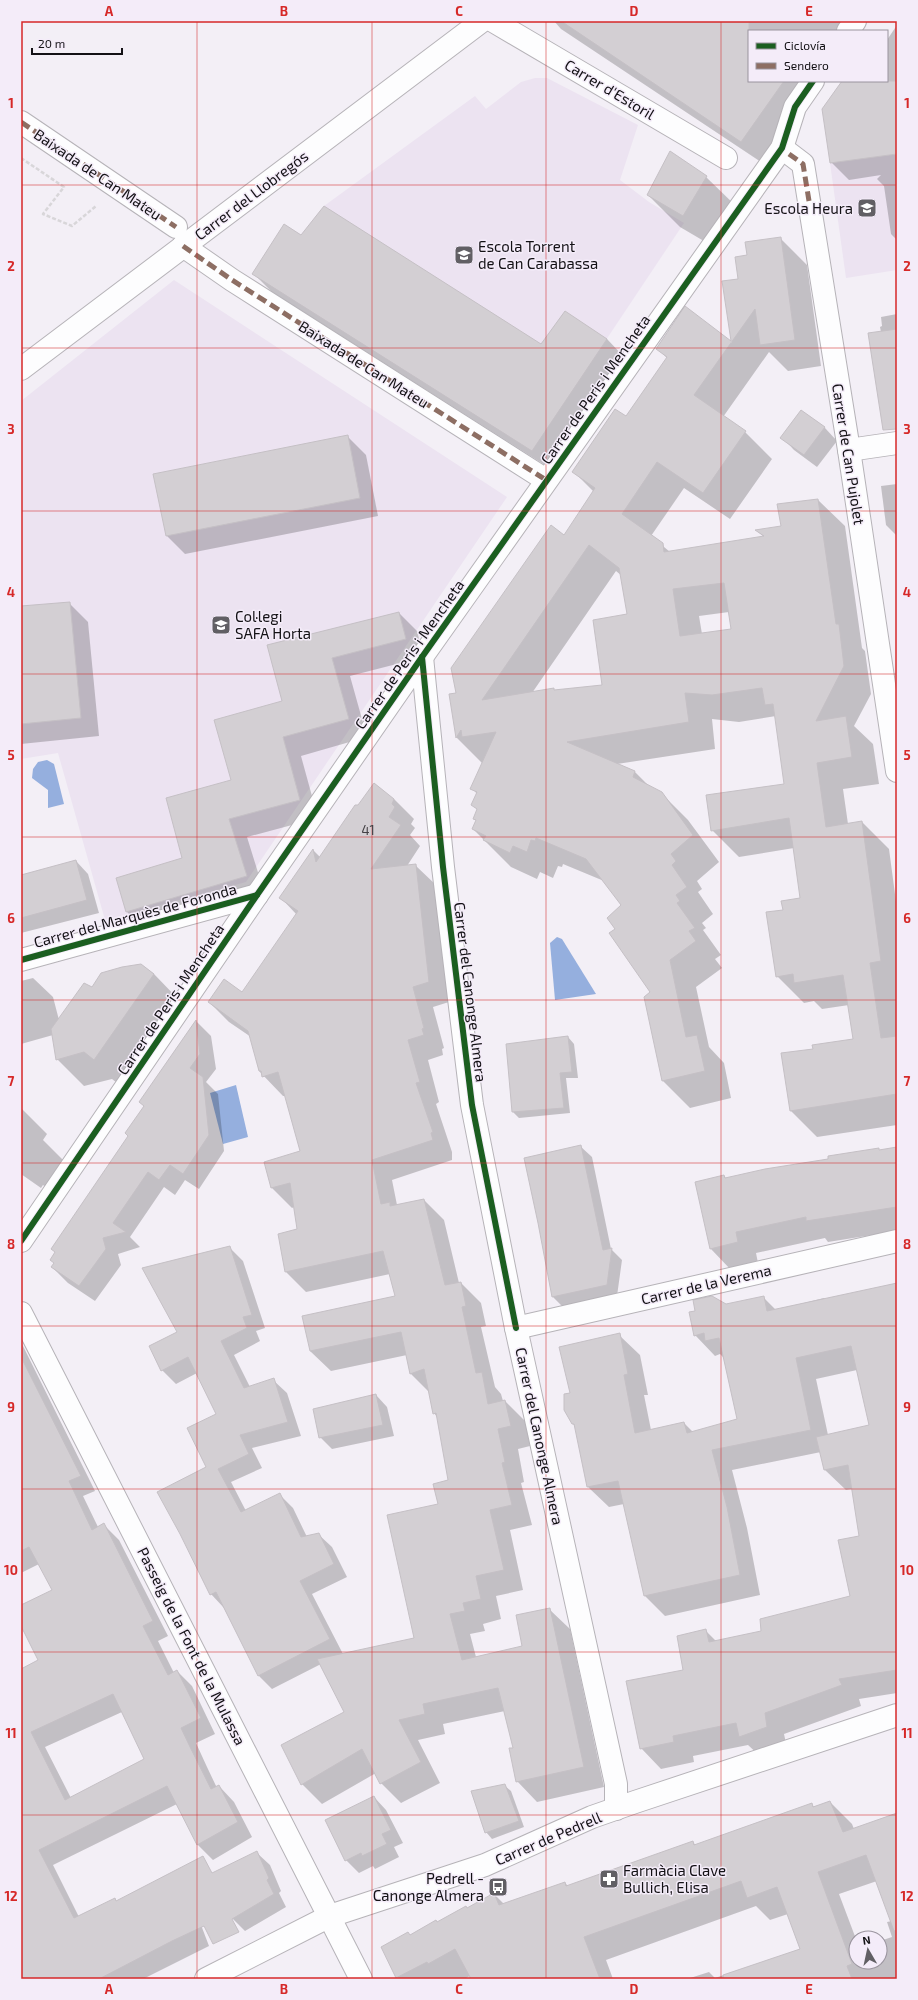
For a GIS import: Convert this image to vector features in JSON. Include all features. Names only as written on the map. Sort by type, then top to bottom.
[{"type":"street","name":"Carrer del Llobregós","points":[[21,369],[180,236],[482,21]]},
{"type":"street","name":"Carrer d'Estoril","points":[[493,21],[726,158]]},
{"type":"street","points":[[849,30],[855,21]]},
{"type":"street","name":"Carrer de Peris i Mencheta","points":[[21,1241],[257,895],[422,657],[782,148],[796,107],[812,82]]},
{"type":"street","name":"Baixada de Can Mateu","points":[[21,122],[180,236],[232,280],[546,480]]},
{"type":"street","name":"Carrer de Can Pujolet","points":[[782,148],[804,164],[897,771]]},
{"type":"street","points":[[849,450],[897,443]]},
{"type":"street","name":"Carrer del Canonge Almera","points":[[422,657],[443,868],[472,1105],[516,1328],[616,1784],[616,1809]]},
{"type":"street","name":"Carrer del Marquès de Foronda","points":[[21,960],[257,895]]},
{"type":"street","name":"Carrer de la Verema","points":[[516,1328],[897,1242]]},
{"type":"street","name":"Passeig de la Font de la Mulassa","points":[[21,1312],[362,1979]]},
{"type":"street","name":"Carrer de Pedrell","points":[[206,1979],[330,1916],[485,1865],[592,1817],[897,1715]]},
{"type":"shaded area","name":"Escola Torrent de Can Carabassa","points":[[535,78],[547,78],[638,125],[620,180],[649,202],[684,223],[532,451],[252,274],[284,224],[301,235],[324,206],[475,96],[486,109],[521,82]]},
{"type":"shaded area","name":"Escola Heura","points":[[897,154],[897,270],[846,278],[830,163]]},
{"type":"shaded area","name":"Col·legi SAFA Horta","points":[[174,280],[507,497],[246,882],[105,920],[58,753],[21,759],[21,401]]},
{"type":"water","points":[[47,760],[54,764],[64,804],[48,808],[48,790],[32,778],[33,769],[38,762]]},
{"type":"water","points":[[557,937],[562,939],[596,994],[555,1000],[550,943]]},
{"type":"water","points":[[236,1085],[248,1137],[223,1144],[210,1093]]},
{"type":"building","points":[[561,21],[749,21],[748,82],[783,82],[741,142]]},
{"type":"building","points":[[897,81],[897,154],[830,163],[822,109],[841,82]]},
{"type":"building","points":[[670,151],[707,176],[683,216],[647,195]]},
{"type":"building","points":[[324,206],[541,344],[565,311],[607,339],[532,451],[252,274],[284,224],[301,235]]},
{"type":"building","points":[[781,237],[795,340],[760,345],[755,309],[694,395],[746,431],[703,493],[657,462],[622,514],[663,543],[664,552],[764,536],[755,530],[781,526],[777,504],[818,499],[836,624],[839,624],[844,666],[816,721],[846,716],[852,757],[817,763],[826,827],[862,821],[881,961],[870,963],[881,1038],[897,1036],[897,1094],[790,1111],[781,1053],[813,1049],[812,1045],[853,1039],[843,975],[794,983],[793,974],[776,977],[766,912],[783,910],[781,901],[800,898],[789,818],[711,831],[706,795],[784,784],[773,704],[765,705],[762,688],[712,695],[685,693],[689,722],[567,742],[635,771],[633,777],[662,792],[693,835],[671,854],[676,861],[672,865],[687,887],[676,895],[680,901],[677,903],[695,928],[689,931],[696,941],[670,960],[686,1037],[697,1035],[705,1071],[662,1081],[644,997],[650,992],[609,933],[615,929],[607,918],[621,905],[586,859],[536,838],[535,841],[531,840],[527,852],[513,846],[510,853],[483,840],[486,836],[472,829],[476,820],[473,819],[477,809],[471,805],[477,792],[470,789],[496,732],[462,737],[461,730],[456,738],[449,694],[456,693],[451,668],[551,525],[564,535],[595,488],[572,472],[615,409],[626,416],[667,357],[656,349],[685,306],[731,341],[722,281],[738,279],[735,257],[747,255],[745,242]],"holes":[[[589,545],[619,568],[627,614],[593,620],[602,685],[554,690],[554,688],[482,700]],[[724,583],[731,629],[680,636],[673,589]]]},
{"type":"building","points":[[897,329],[897,429],[883,430],[868,333]]},
{"type":"building","points":[[801,410],[825,427],[804,455],[780,438]]},
{"type":"building","points":[[348,435],[360,498],[166,536],[153,474]]},
{"type":"building","points":[[70,602],[81,718],[21,724],[21,606]]},
{"type":"building","points":[[399,612],[406,639],[332,658],[349,719],[283,737],[300,800],[229,819],[247,876],[126,912],[116,878],[182,858],[166,798],[231,780],[214,720],[282,701],[267,645]]},
{"type":"building","points":[[374,783],[394,799],[392,804],[395,807],[389,817],[401,825],[371,869],[416,864],[429,982],[413,987],[424,1028],[422,1029],[424,1035],[408,1040],[420,1082],[416,1083],[433,1132],[431,1133],[433,1140],[372,1160],[381,1204],[390,1202],[390,1206],[424,1199],[445,1285],[461,1282],[466,1306],[462,1307],[476,1373],[482,1372],[488,1404],[505,1400],[511,1426],[498,1429],[505,1462],[502,1463],[512,1505],[490,1510],[504,1570],[476,1576],[481,1599],[463,1603],[465,1611],[450,1614],[462,1660],[522,1646],[516,1615],[550,1608],[584,1767],[516,1782],[509,1748],[513,1748],[498,1688],[423,1704],[425,1714],[399,1720],[421,1762],[380,1784],[362,1749],[301,1785],[281,1745],[344,1712],[317,1659],[414,1638],[387,1515],[438,1504],[433,1484],[448,1480],[436,1413],[433,1414],[424,1369],[410,1374],[401,1332],[310,1351],[302,1316],[395,1296],[383,1251],[285,1272],[278,1234],[297,1229],[290,1183],[271,1188],[264,1162],[300,1151],[278,1072],[262,1077],[248,1031],[208,1002],[224,979],[242,992],[298,911],[279,898],[313,849],[316,862],[355,805],[358,805]]},
{"type":"building","points":[[76,860],[87,900],[21,918],[21,875]]},
{"type":"building","points":[[141,964],[154,974],[94,1060],[84,1052],[56,1060],[51,1029],[84,983],[92,987],[101,973],[122,967]]},
{"type":"building","points":[[196,1020],[200,1054],[190,1068],[203,1077],[209,1135],[183,1174],[170,1165],[159,1180],[148,1172],[113,1223],[126,1232],[103,1238],[106,1249],[79,1286],[51,1267],[54,1263],[50,1260],[55,1252],[51,1249],[128,1136],[125,1133],[144,1106],[139,1102]]},
{"type":"building","points":[[568,1036],[572,1072],[560,1073],[564,1108],[512,1112],[506,1044]]},
{"type":"building","points":[[581,1145],[603,1250],[612,1248],[607,1285],[552,1297],[524,1158]]},
{"type":"building","points":[[897,1147],[897,1207],[806,1221],[806,1217],[736,1232],[738,1242],[710,1249],[695,1182],[724,1175],[725,1178],[765,1169],[828,1159],[828,1156],[879,1148],[879,1150]]},
{"type":"building","points":[[230,1246],[252,1315],[243,1317],[247,1328],[221,1341],[244,1388],[274,1378],[288,1422],[240,1435],[249,1454],[218,1469],[241,1512],[280,1493],[301,1537],[319,1533],[334,1564],[300,1581],[330,1639],[258,1676],[216,1592],[210,1595],[180,1534],[157,1492],[206,1467],[187,1428],[216,1414],[188,1357],[161,1371],[149,1346],[177,1332],[142,1268]]},
{"type":"building","points":[[897,1283],[897,1670],[839,1679],[842,1685],[765,1713],[767,1727],[739,1737],[736,1723],[673,1736],[674,1742],[640,1749],[626,1681],[683,1670],[677,1636],[706,1629],[709,1642],[761,1631],[760,1619],[850,1596],[838,1540],[859,1536],[848,1465],[824,1470],[816,1437],[869,1425],[851,1346],[796,1358],[811,1430],[712,1450],[727,1507],[740,1575],[644,1596],[618,1481],[587,1487],[574,1424],[572,1424],[564,1410],[564,1394],[570,1393],[559,1347],[620,1333],[628,1374],[624,1375],[635,1433],[684,1422],[687,1433],[737,1419],[719,1338],[705,1341],[704,1333],[694,1336],[689,1312],[695,1311],[693,1300],[712,1296],[726,1304],[764,1296],[767,1311]]},
{"type":"building","points":[[21,1357],[81,1476],[69,1481],[92,1530],[104,1523],[153,1621],[143,1626],[168,1675],[177,1670],[201,1718],[181,1728],[211,1789],[219,1785],[238,1822],[197,1845],[167,1786],[39,1850],[74,1918],[115,1898],[116,1901],[203,1856],[212,1873],[257,1851],[269,1878],[267,1880],[274,1894],[232,1919],[239,1932],[213,1944],[204,1926],[99,1979],[21,1979],[21,1669],[38,1660],[21,1626],[21,1605],[52,1590],[29,1547],[21,1551]],"holes":[[[113,1694],[144,1759],[65,1800],[31,1732]]]},
{"type":"building","points":[[376,1394],[383,1425],[319,1438],[313,1409]]},
{"type":"building","points":[[505,1784],[519,1821],[485,1833],[471,1791]]},
{"type":"building","points":[[374,1796],[391,1830],[382,1834],[387,1844],[362,1856],[361,1853],[345,1861],[325,1820]]},
{"type":"building","points":[[830,1801],[843,1832],[897,1813],[897,1930],[894,1931],[866,1855],[818,1872],[848,1953],[847,1966],[852,1979],[724,1979],[723,1975],[800,1949],[777,1887],[747,1898],[741,1881],[584,1937],[600,1979],[471,1979],[455,1949],[428,1964],[427,1962],[396,1978],[381,1947],[408,1932],[410,1935],[436,1920],[437,1922],[466,1906],[467,1908],[494,1893],[499,1905],[565,1882],[566,1886],[693,1841],[694,1845],[812,1803],[813,1807]]},
{"type":"marked path","points":[[21,122],[176,227]]},
{"type":"marked path","points":[[789,154],[803,164],[809,201]]},
{"type":"marked path","points":[[183,246],[232,280],[546,480]]},
{"type":"cycle path","points":[[21,1241],[257,895],[422,657],[782,148],[795,107],[812,82]]},
{"type":"cycle path","points":[[422,657],[443,867],[472,1105],[516,1328]]},
{"type":"cycle path","points":[[21,960],[257,895]]},
{"type":"place","name":"Escola Heura","points":[[867,208]]},
{"type":"place","name":"Escola Torrent de Can Carabassa","points":[[464,255]]},
{"type":"place","name":"Col·legi SAFA Horta","points":[[221,625]]},
{"type":"place","name":"Farmàcia Clave Bullich, Elisa","points":[[609,1879]]},
{"type":"place","name":"Pedrell - Canonge Almera","points":[[498,1887]]}]
